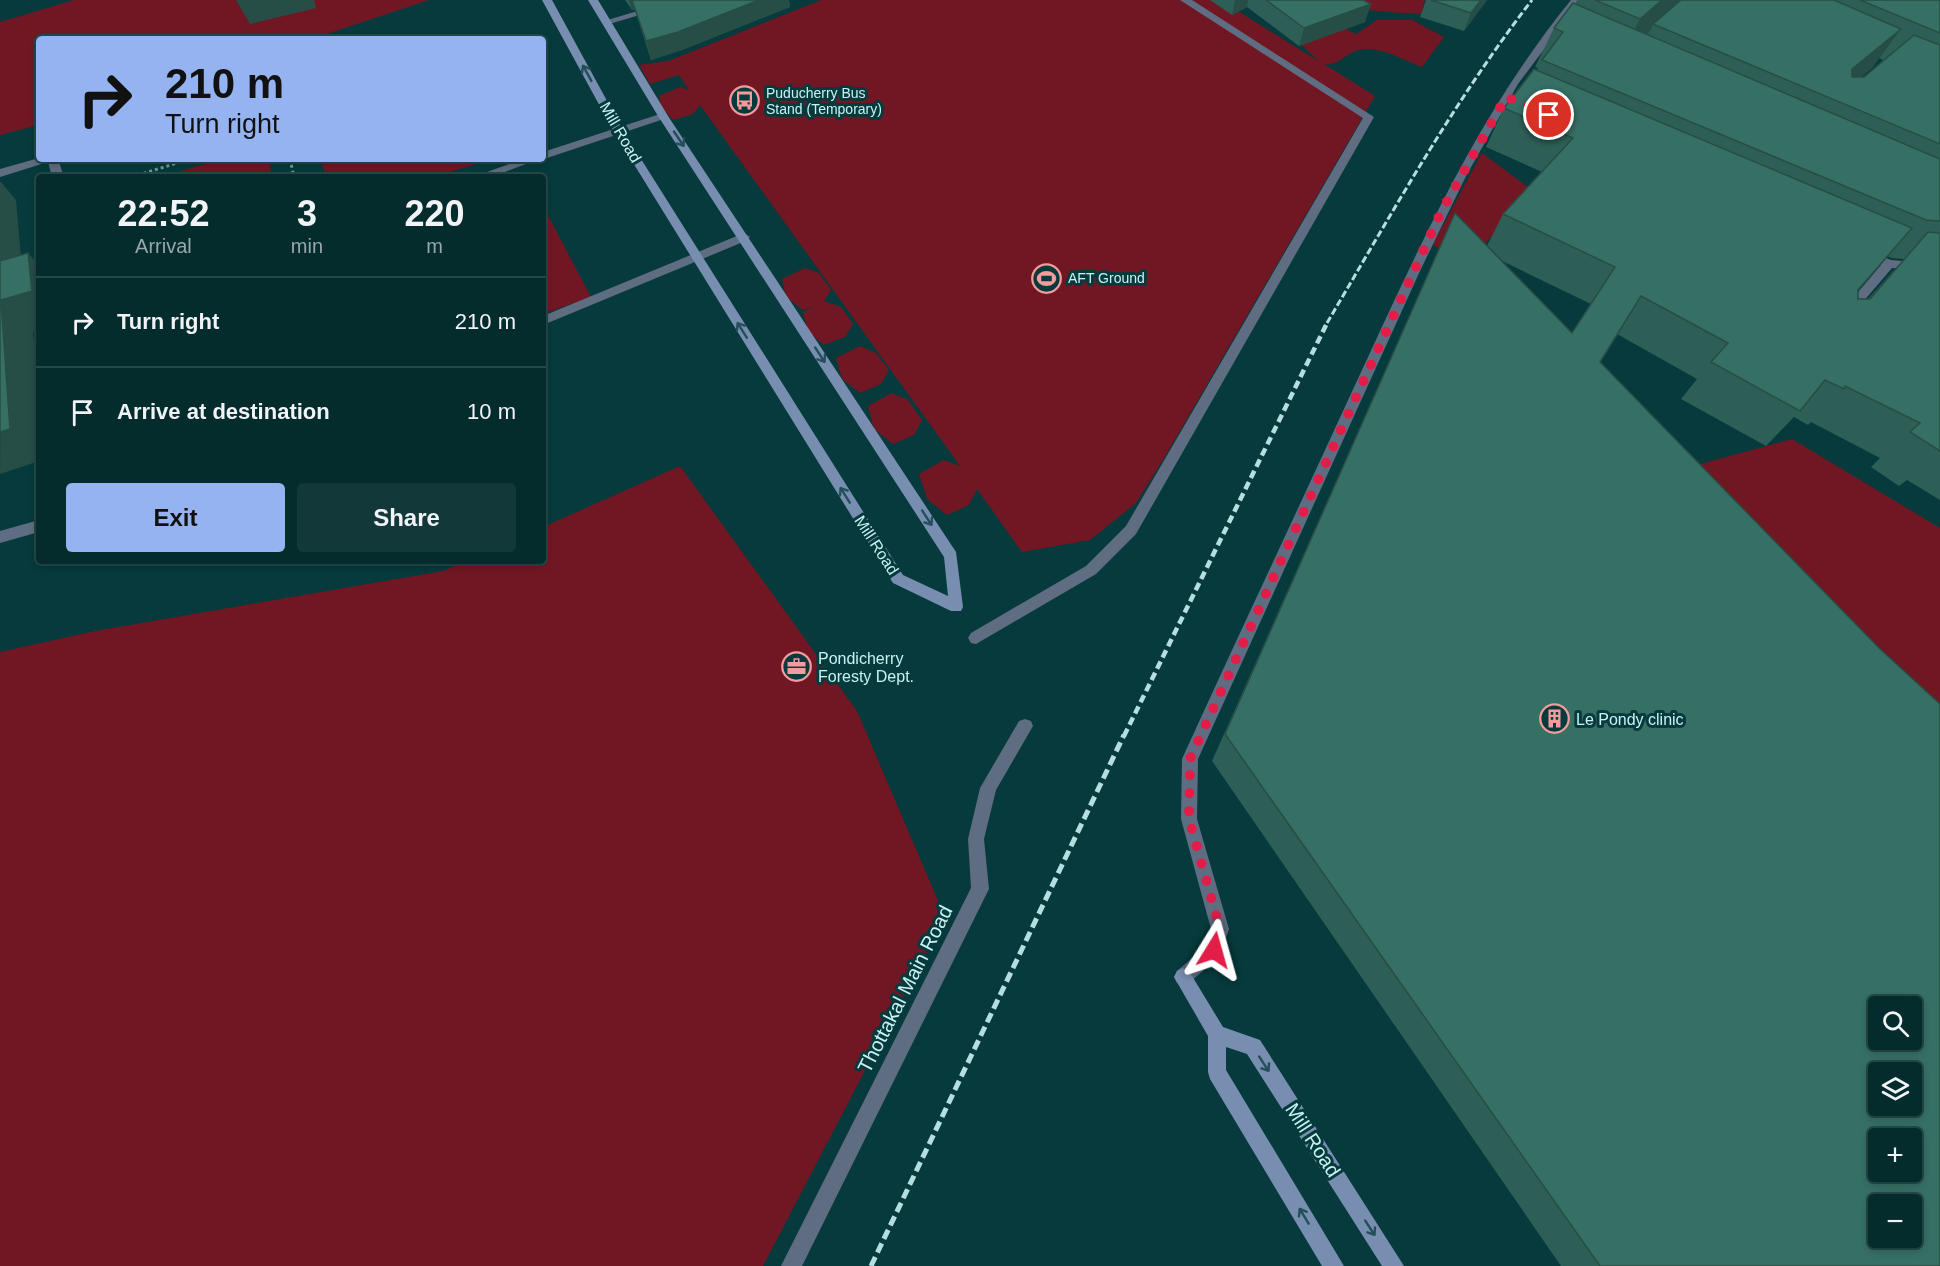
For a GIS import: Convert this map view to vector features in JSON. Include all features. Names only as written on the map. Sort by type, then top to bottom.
[{"type":"main road","name":"Mill Road","points":[[547,0],[619,132],[898,579],[956,608],[951,556],[663,116],[593,0]]},
{"type":"main road","points":[[1184,976],[1217,1034],[1217,1072],[1334,1266]]},
{"type":"main road","name":"Mill Road","points":[[1217,1034],[1253,1047],[1394,1266]]},
{"type":"street","points":[[606,22],[686,0]]},
{"type":"street","points":[[976,638],[1091,570],[1131,530],[1369,117],[1185,0]]},
{"type":"street","points":[[1184,976],[1214,950],[1220,929],[1189,819],[1190,759],[1441,212],[1576,0]]},
{"type":"street","points":[[546,155],[663,116]]},
{"type":"street","points":[[0,173],[38,162]]},
{"type":"street","points":[[487,174],[525,162]]},
{"type":"street","points":[[546,320],[744,237]]},
{"type":"street","points":[[1856,250],[1889,264],[1911,265],[1940,280]]},
{"type":"street","points":[[1837,324],[1889,264]]},
{"type":"street","points":[[0,537],[36,527]]},
{"type":"street","name":"Thottakal Main Road","points":[[791,1266],[980,889],[976,839],[988,788],[1025,726]]},
{"type":"path","points":[[142,174],[180,162]]},
{"type":"shaded area","points":[[74,0],[429,0],[321,36],[36,36],[36,126],[0,135],[0,22]]},
{"type":"shaded area","name":"AFT Ground","points":[[821,0],[1220,0],[1318,61],[1300,43],[1338,25],[1356,34],[1377,20],[1412,20],[1444,37],[1422,67],[1391,54],[1366,49],[1353,52],[1338,62],[1324,64],[1375,96],[1163,460],[1136,503],[1090,540],[1022,552],[977,489],[969,505],[947,515],[927,499],[919,474],[944,460],[960,466],[700,105],[693,114],[674,120],[662,110],[659,96],[680,87],[689,90],[679,75],[650,84],[639,65],[668,61]]},
{"type":"shaded area","points":[[1338,0],[1425,0],[1421,14],[1368,10]]},
{"type":"shaded area","points":[[1482,153],[1533,191],[1461,270],[1433,244]]},
{"type":"shaded area","points":[[210,162],[269,162],[272,174],[172,174]]},
{"type":"shaded area","points":[[322,162],[483,162],[442,174],[325,174]]},
{"type":"shaded area","points":[[546,212],[591,297],[546,313]]},
{"type":"shaded area","points":[[805,268],[819,273],[831,290],[824,301],[841,307],[853,324],[845,337],[824,345],[808,332],[803,312],[813,307],[803,310],[786,297],[782,279]]},
{"type":"shaded area","points":[[860,346],[876,353],[889,370],[881,384],[860,393],[842,379],[836,358]]},
{"type":"shaded area","points":[[892,393],[908,400],[922,420],[914,435],[893,444],[874,429],[868,406]]},
{"type":"shaded area","points":[[1792,439],[1940,528],[1940,773],[1664,474]]},
{"type":"shaded area","points":[[680,466],[857,711],[945,917],[763,1266],[0,1266],[0,652],[95,631],[443,571],[459,564],[546,564],[546,526]]},
{"type":"building","points":[[632,0],[759,0],[678,32],[646,41]]},
{"type":"building","points":[[1266,0],[1363,0],[1371,4],[1304,28]]},
{"type":"building","points":[[1431,0],[1481,0],[1471,13]]},
{"type":"building","points":[[1595,0],[1662,0],[1640,19]]},
{"type":"building","points":[[1681,0],[1834,0],[1901,29],[1852,69],[1852,77],[1864,77],[1914,35],[1940,45],[1940,144],[1653,24]]},
{"type":"building","points":[[1860,0],[1940,0],[1940,33]]},
{"type":"building","points":[[1573,3],[1940,159],[1940,221],[1926,220],[1542,60],[1563,32],[1554,28]]},
{"type":"building","name":"Le Pondy clinic","points":[[1534,69],[1912,228],[1858,290],[1858,299],[1870,299],[1928,232],[1940,233],[1940,451],[1910,432],[1920,423],[1845,386],[1844,389],[1825,380],[1800,411],[1711,362],[1728,343],[1641,296],[1600,362],[1879,648],[1940,704],[1940,1266],[1600,1266],[1225,734],[1455,213],[1572,333],[1615,267],[1503,214],[1573,138],[1504,108]]},
{"type":"building","points":[[28,253],[32,291],[1,300],[10,429],[0,432],[0,261]]},
{"type":"railway","points":[[1327,323],[1450,118],[1503,38],[1532,0]]},
{"type":"railway","points":[[1124,736],[1327,323]]},
{"type":"railway","points":[[871,1266],[1124,735]]},
{"type":"place","name":"Puducherry Bus Stand (Temporary)","points":[[745,101]]},
{"type":"place","name":"AFT Ground","points":[[1047,278]]},
{"type":"place","name":"Pondicherry Foresty Dept.","points":[[797,667]]},
{"type":"place","name":"Le Pondy clinic","points":[[1555,719]]},
{"type":"route","points":[[1214,950],[1220,929],[1189,819],[1190,759],[1441,212],[1506,97],[1549,115]]}]
